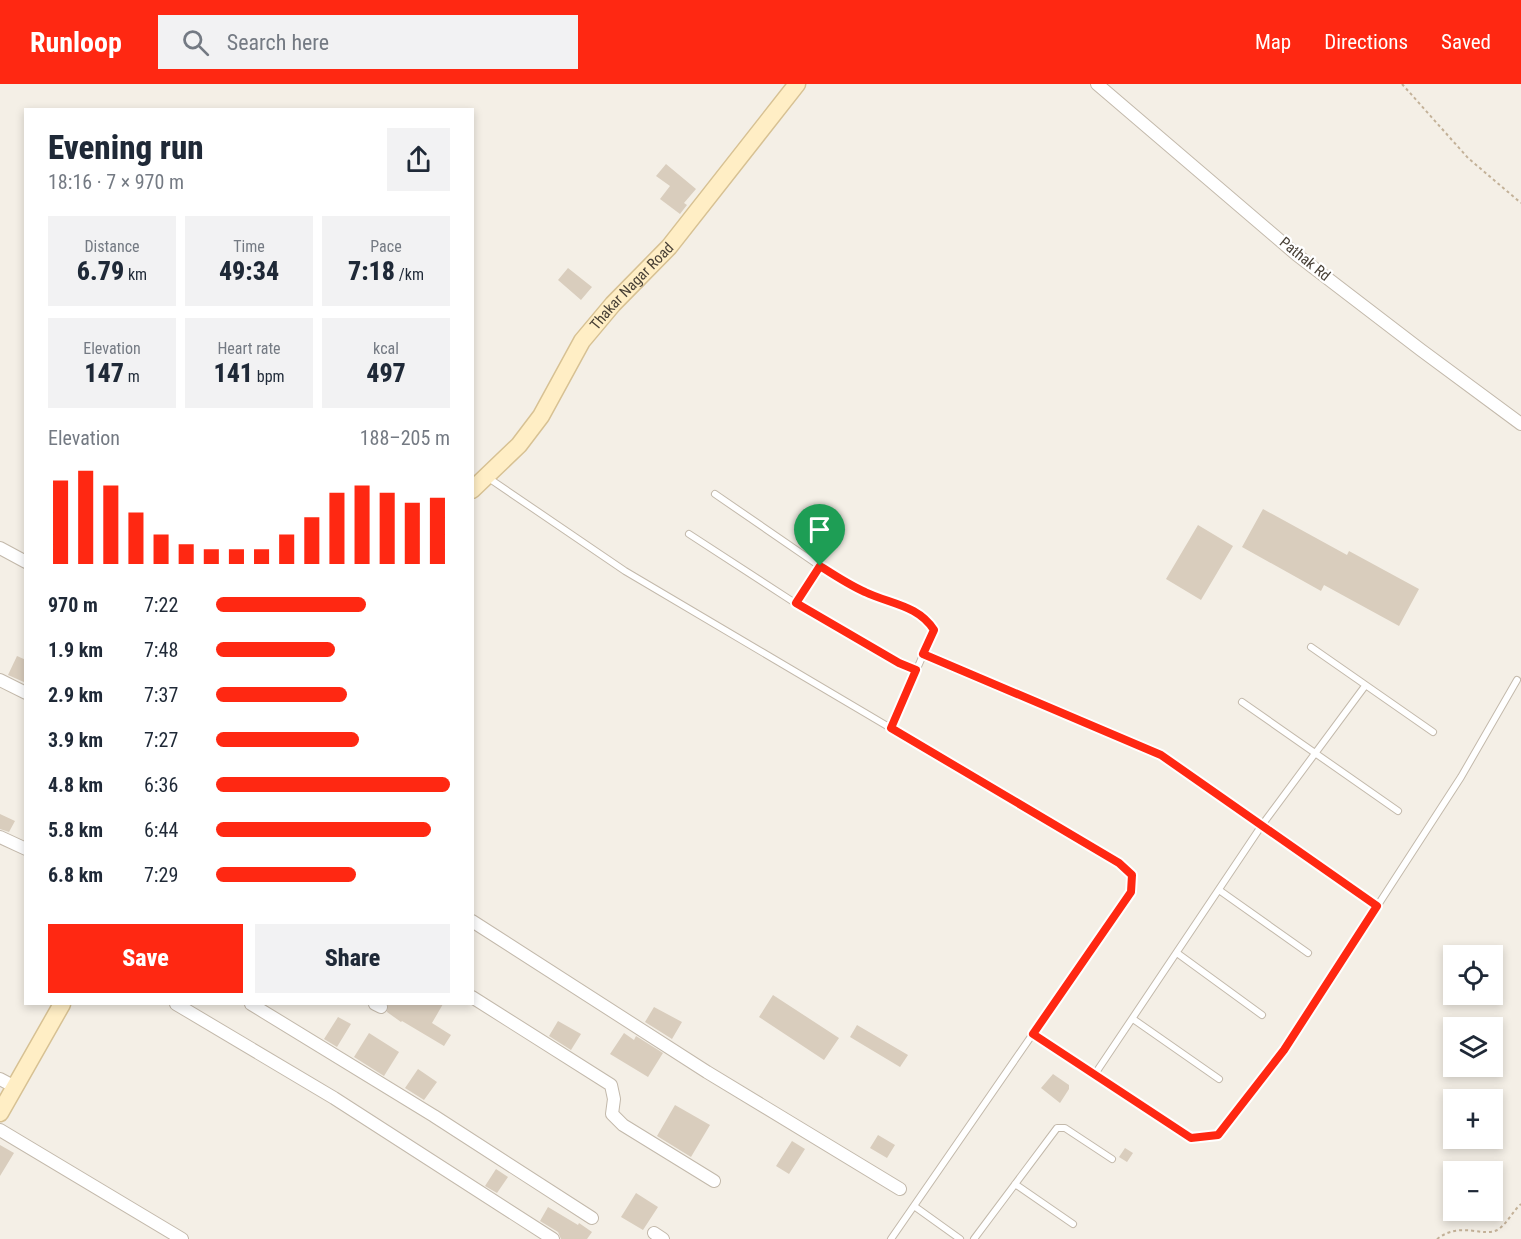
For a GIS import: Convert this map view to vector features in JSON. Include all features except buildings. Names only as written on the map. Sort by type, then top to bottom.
[{"type":"street","name":"Thakar Nagar Road","points":[[474,488],[519,445],[541,416],[582,341],[613,304],[669,247],[797,84]]},
{"type":"street","name":"Pathak Rd","points":[[1097,84],[1297,255],[1521,424]]},
{"type":"street","points":[[0,548],[24,561]]},
{"type":"street","points":[[0,680],[24,692]]},
{"type":"street","points":[[0,837],[24,848]]},
{"type":"street","points":[[474,922],[707,1072],[900,1189]]},
{"type":"street","points":[[474,998],[611,1085],[614,1099],[612,1114],[623,1125],[714,1181]]},
{"type":"street","points":[[0,1113],[7,1083],[61,1005]]},
{"type":"street","points":[[178,1005],[334,1098],[553,1239]]},
{"type":"street","points":[[253,1005],[434,1116],[592,1218]]},
{"type":"street","points":[[0,1130],[183,1239]]},
{"type":"lane","points":[[486,476],[625,571],[1119,863],[1132,875],[1131,892],[891,1239]]},
{"type":"lane","points":[[715,494],[820,566],[864,592],[918,613],[928,621],[934,630],[891,728]]},
{"type":"lane","points":[[689,534],[796,603],[899,663],[916,670]]},
{"type":"lane","points":[[796,603],[820,566]]},
{"type":"lane","points":[[1311,647],[1433,732]]},
{"type":"lane","points":[[923,654],[1161,755],[1377,906]]},
{"type":"lane","points":[[1033,1034],[1191,1138],[1218,1135],[1284,1050],[1461,777],[1517,680]]},
{"type":"lane","points":[[1095,1074],[1262,825],[1365,686]]},
{"type":"lane","points":[[1242,702],[1398,811]]},
{"type":"lane","points":[[1219,890],[1308,953]]},
{"type":"lane","points":[[1177,953],[1262,1015]]},
{"type":"lane","points":[[1132,1019],[1219,1078]]},
{"type":"lane","points":[[974,1239],[1057,1128],[1065,1128],[1112,1159]]},
{"type":"lane","points":[[1015,1184],[1073,1224]]},
{"type":"lane","points":[[914,1206],[960,1239]]},
{"type":"path","points":[[1402,84],[1468,158],[1521,203]]},
{"type":"path","points":[[1437,1239],[1446,1232],[1466,1230],[1482,1234],[1498,1230],[1521,1204]]},
{"type":"route","points":[[820,566],[864,592],[918,613],[928,621],[934,630],[923,654],[1161,755],[1377,906],[1284,1050],[1218,1135],[1191,1138],[1033,1034],[1131,892],[1132,875],[1119,863],[891,728],[916,670],[899,663],[796,603],[820,566]]}]
